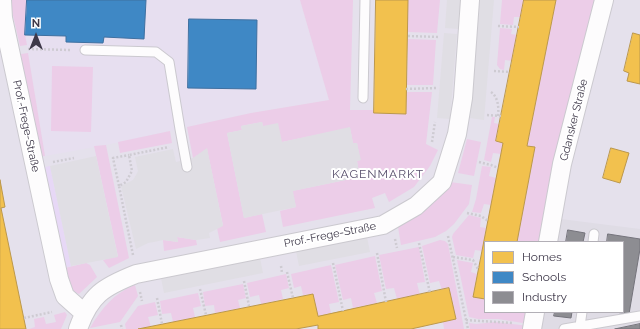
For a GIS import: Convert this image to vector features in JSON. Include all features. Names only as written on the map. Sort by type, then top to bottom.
[{"type":"street","name":"Prof.-Frege-Straße","points":[[1,9],[59,279],[66,296],[81,321],[97,295],[113,283],[136,274],[383,225],[416,206],[442,182],[457,134],[463,98],[470,0]]},
{"type":"street","name":"Gdansker Straße","points":[[548,241],[562,164],[604,0]]},
{"type":"lane","points":[[363,98],[365,0]]},
{"type":"lane","points":[[85,50],[156,52],[169,62],[187,167]]},
{"type":"lane","points":[[580,326],[582,313]]},
{"type":"lane","points":[[564,329],[640,316]]},
{"type":"path","points":[[498,26],[519,27]]},
{"type":"path","points":[[408,36],[440,37]]},
{"type":"path","points":[[10,52],[28,48],[85,50]]},
{"type":"path","points":[[494,71],[510,72]]},
{"type":"path","points":[[406,89],[436,88]]},
{"type":"path","points":[[487,115],[499,116],[495,95],[491,92]]},
{"type":"path","points":[[432,142],[435,122]]},
{"type":"path","points":[[134,261],[113,158],[176,146]]},
{"type":"path","points":[[119,186],[126,182],[132,171],[129,155]]},
{"type":"path","points":[[479,162],[498,168]]},
{"type":"path","points":[[467,213],[481,216],[488,220]]},
{"type":"path","points":[[448,236],[468,329]]},
{"type":"path","points":[[419,243],[430,293]]},
{"type":"path","points":[[377,253],[386,302]]},
{"type":"path","points":[[453,257],[473,260],[478,269]]},
{"type":"path","points":[[333,263],[343,310]]},
{"type":"path","points":[[287,272],[293,298]]},
{"type":"path","points":[[244,280],[249,306]]},
{"type":"path","points":[[200,289],[206,315]]},
{"type":"path","points":[[157,298],[162,324]]},
{"type":"path","points":[[24,318],[53,311]]},
{"type":"path","points":[[466,320],[534,322]]},
{"type":"path","points":[[121,325],[122,329]]},
{"type":"shaded area","points":[[0,0],[640,0],[640,329],[0,329]]},
{"type":"shaded area","points":[[12,0],[27,0],[25,35],[27,45],[20,46],[12,11]]},
{"type":"shaded area","points":[[27,0],[300,0],[329,100],[251,113],[106,145],[45,156],[25,35]]},
{"type":"shaded area","points":[[300,0],[353,0],[350,110],[374,110],[374,113],[406,114],[406,92],[432,92],[426,144],[438,150],[430,166],[414,187],[389,202],[385,193],[372,198],[375,208],[283,227],[280,211],[296,207],[292,191],[360,177],[357,161],[360,160],[357,143],[353,143],[350,128],[282,142],[263,126],[262,122],[241,126],[242,130],[227,133],[244,218],[262,214],[266,232],[220,242],[217,228],[223,225],[207,149],[193,158],[187,127],[251,113],[329,100]]},
{"type":"shaded area","points":[[408,0],[440,0],[437,33],[408,32]]},
{"type":"shaded area","points":[[447,0],[461,0],[459,29],[445,28]]},
{"type":"shaded area","points":[[479,0],[494,0],[484,120],[470,118]]},
{"type":"shaded area","points":[[502,0],[524,0],[521,17],[514,17],[513,25],[500,24]]},
{"type":"shaded area","points":[[556,0],[597,0],[543,241],[517,241],[535,148],[527,146]]},
{"type":"shaded area","points":[[500,28],[512,29],[511,34],[517,35],[512,61],[505,60],[504,70],[500,69],[497,65]]},
{"type":"shaded area","points":[[444,33],[457,34],[450,119],[437,118]]},
{"type":"shaded area","points":[[408,39],[436,40],[433,85],[407,85]]},
{"type":"shaded area","points":[[28,53],[45,156],[38,157],[21,54]]},
{"type":"shaded area","points":[[52,66],[93,67],[91,132],[51,131]]},
{"type":"shaded area","points":[[492,117],[495,117],[494,123],[499,124],[496,141],[503,143],[501,154],[493,153],[491,162],[484,160]]},
{"type":"shaded area","points":[[262,122],[263,126],[278,123],[282,142],[350,127],[353,143],[357,143],[361,160],[357,161],[360,177],[293,191],[296,207],[244,218],[227,133],[242,130],[241,126]]},
{"type":"shaded area","points":[[170,131],[172,143],[120,153],[118,142]]},
{"type":"shaded area","points":[[467,139],[481,142],[474,176],[458,173]]},
{"type":"shaded area","points":[[106,145],[129,258],[109,268],[103,260],[118,256],[94,146]]},
{"type":"shaded area","points":[[207,148],[223,226],[209,233],[210,238],[196,240],[177,237],[178,242],[163,240],[148,243],[136,249],[121,186],[133,180],[138,171],[135,157],[173,149],[176,162],[193,158]]},
{"type":"shaded area","points":[[96,156],[118,257],[71,266],[50,166]]},
{"type":"shaded area","points":[[482,166],[491,167],[489,176],[496,178],[491,205],[484,204],[481,213],[472,212],[476,199]]},
{"type":"shaded area","points":[[450,182],[472,185],[469,204],[454,224],[446,231],[435,237],[401,245],[398,227],[414,218],[434,203]]},
{"type":"shaded area","points":[[469,215],[481,218],[480,227],[486,228],[482,251],[475,250],[473,258],[456,255],[452,237]]},
{"type":"shaded area","points":[[553,218],[640,229],[640,329],[532,329],[535,313],[624,313],[624,241],[548,241]]},
{"type":"shaded area","points":[[177,237],[196,240],[197,245],[164,251],[163,240],[178,242]]},
{"type":"shaded area","points":[[367,237],[370,252],[299,266],[296,251]]},
{"type":"shaded area","points":[[440,240],[445,241],[448,244],[464,329],[444,329],[443,322],[456,319],[449,288],[442,290],[439,281],[430,283],[422,246]]},
{"type":"shaded area","points":[[419,247],[425,282],[417,283],[420,295],[397,299],[394,288],[386,289],[379,255]]},
{"type":"shaded area","points":[[375,256],[382,291],[374,293],[377,303],[353,308],[351,298],[343,300],[335,265]]},
{"type":"shaded area","points":[[260,258],[263,273],[164,293],[161,278]]},
{"type":"shaded area","points":[[457,260],[473,263],[471,272],[477,274],[473,297],[484,299],[484,313],[531,313],[529,324],[498,319],[478,319],[469,317]]},
{"type":"shaded area","points":[[86,263],[90,265],[97,277],[79,294],[71,287],[65,268]]},
{"type":"shaded area","points":[[331,265],[339,302],[329,304],[331,313],[318,316],[313,294],[303,295],[301,286],[294,288],[291,274]]},
{"type":"shaded area","points":[[286,274],[289,288],[281,290],[283,299],[261,304],[259,295],[250,297],[247,283]]},
{"type":"shaded area","points":[[243,284],[246,298],[238,300],[240,308],[215,313],[214,305],[205,306],[203,292]]},
{"type":"shaded area","points":[[135,285],[138,296],[120,322],[90,328],[99,314],[114,297],[127,288]]},
{"type":"shaded area","points":[[198,293],[201,306],[193,308],[195,317],[173,322],[171,313],[162,314],[160,301]]},
{"type":"shaded area","points":[[155,302],[158,315],[148,317],[151,327],[126,329],[125,324],[138,306]]},
{"type":"shaded area","points":[[65,312],[67,315],[61,329],[29,329],[35,327],[34,319],[44,317],[46,324],[56,322],[54,315]]},
{"type":"shaded area","points":[[495,322],[529,326],[528,329],[470,329],[469,323],[476,324]]},
{"type":"sand","points":[[50,166],[71,266],[65,268],[45,167]]},
{"type":"building: Homes","points":[[376,0],[408,0],[406,114],[374,113]]},
{"type":"building: Homes","points":[[524,0],[556,0],[527,146],[535,147],[517,241],[484,241],[484,299],[473,297],[503,143],[496,141]]},
{"type":"building: Homes","points":[[633,33],[640,35],[640,84],[627,81],[629,73],[624,71]]},
{"type":"building: Homes","points":[[611,148],[629,153],[620,183],[603,178]]},
{"type":"building: Homes","points":[[0,180],[5,207],[1,208],[26,329],[0,329]]},
{"type":"building: Homes","points":[[449,288],[456,319],[411,329],[318,329],[318,325],[296,329],[138,329],[313,294],[318,316]]},
{"type":"building: Schools","points":[[27,0],[146,0],[144,39],[104,37],[103,43],[66,42],[66,36],[25,35]]},
{"type":"building: Schools","points":[[189,19],[257,20],[256,89],[188,88]]},
{"type":"building: Industry","points":[[568,230],[585,233],[583,241],[566,241]]},
{"type":"building: Industry","points":[[608,234],[640,239],[640,249],[629,314],[622,313],[624,313],[624,241],[607,241]]},
{"type":"building: Industry","points":[[555,313],[572,313],[571,318],[554,316]]},
{"type":"building: Industry","points":[[640,324],[640,329],[615,329]]},
{"type":"district","name":"KAGENMARKT","points":[[378,174]]}]
